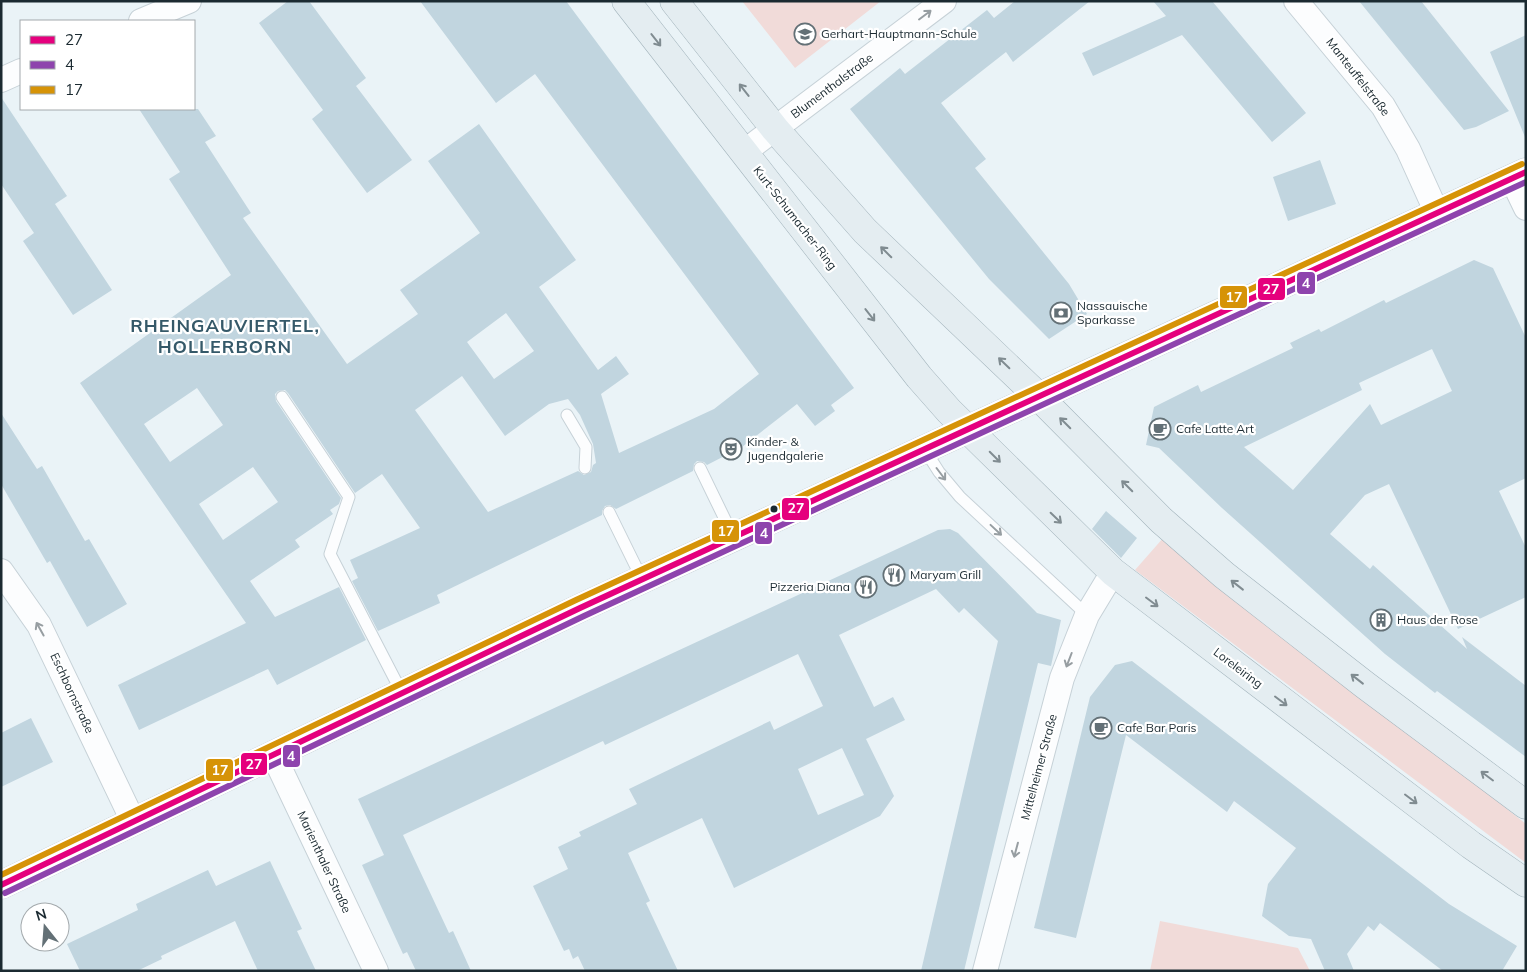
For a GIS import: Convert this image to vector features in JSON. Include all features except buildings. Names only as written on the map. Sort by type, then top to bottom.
[{"type":"main road","name":"Kurt-Schumacher-Ring","points":[[626,1],[919,378],[969,431]]},
{"type":"main road","points":[[674,1],[775,128],[865,231],[1039,397],[1161,520],[1224,575],[1365,685],[1526,805]]},
{"type":"main road","points":[[1,885],[642,579],[969,431],[1519,175]]},
{"type":"main road","name":"Loreleiring","points":[[969,431],[1114,572],[1471,845],[1526,883]]},
{"type":"street","points":[[143,20],[189,1]]},
{"type":"street","name":"Blumenthalstraße","points":[[744,152],[944,1]]},
{"type":"street","name":"Manteuffelstraße","points":[[1296,1],[1383,106],[1408,149],[1437,213]]},
{"type":"street","points":[[1,80],[20,71]]},
{"type":"street","points":[[1519,175],[1526,208]]},
{"type":"street","name":"Eschbornstraße","points":[[1,571],[43,633],[133,821]]},
{"type":"street","name":"Mittelheimer Straße","points":[[985,971],[1062,678],[1088,615],[1114,572]]},
{"type":"street","name":"Marienthaler Straße","points":[[273,754],[376,971]]},
{"type":"lane","points":[[282,397],[349,496],[330,554],[402,693]]},
{"type":"lane","points":[[567,415],[586,447],[586,468]]},
{"type":"lane","points":[[925,450],[939,472],[960,497],[1088,615]]},
{"type":"lane","points":[[700,468],[734,538]]},
{"type":"lane","points":[[609,512],[642,579]]},
{"type":"shaded area","name":"Gerhart-Hauptmann-Schule","points":[[742,1],[881,1],[795,68]]},
{"type":"shaded area","points":[[1164,537],[1526,824],[1526,863],[1135,570]]},
{"type":"shaded area","points":[[1160,921],[1298,948],[1310,971],[1150,971]]},
{"type":"transit line","name":"17","points":[[1,875],[576,600],[1522,164]]},
{"type":"transit line","name":"27","points":[[1,885],[580,608],[1526,172]]},
{"type":"transit line","name":"4","points":[[5,893],[584,616],[1526,182]]},
{"type":"place","name":"Gerhart-Hauptmann-Schule","points":[[805,34]]},
{"type":"place","name":"Nassauische Sparkasse","points":[[1061,313]]},
{"type":"place","name":"Cafe Latte Art","points":[[1160,429]]},
{"type":"place","name":"Kinder- & Jugendgalerie","points":[[731,449]]},
{"type":"place","name":"Maryam Grill","points":[[894,575]]},
{"type":"place","name":"Pizzeria Diana","points":[[866,587]]},
{"type":"place","name":"Haus der Rose","points":[[1381,620]]},
{"type":"place","name":"Cafe Bar Paris","points":[[1101,728]]},
{"type":"district","name":"RHEINGAUVIERTEL, HOLLERBORN","points":[[225,336]]}]
